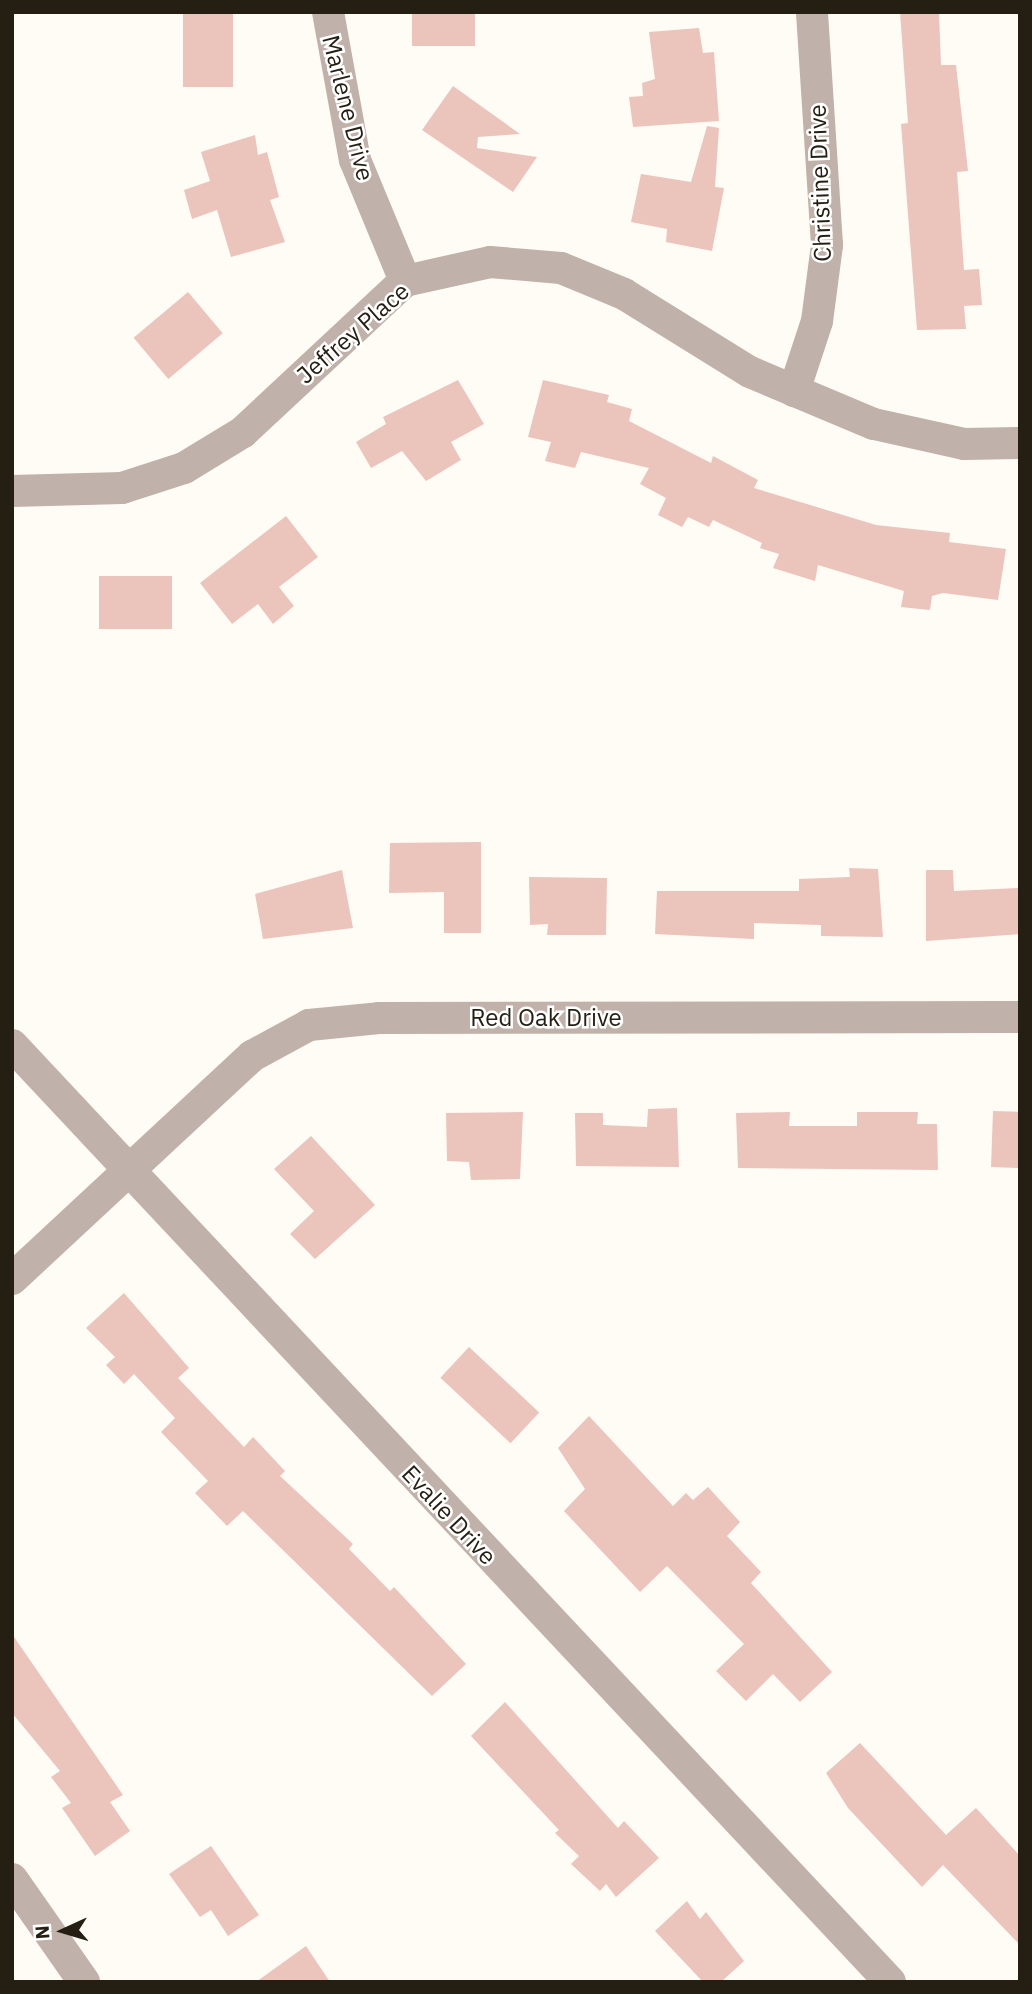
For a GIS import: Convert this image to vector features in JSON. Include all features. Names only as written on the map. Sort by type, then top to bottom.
[{"type":"street","name":"Marlene Drive","points":[[328,12],[355,160],[405,282]]},
{"type":"street","name":"Christine Drive","points":[[794,391],[817,321],[827,245],[812,12]]},
{"type":"street","name":"Jeffrey Place","points":[[12,491],[122,488],[184,468],[243,432],[405,282],[490,262],[561,268],[624,294],[750,372],[874,424],[964,443],[1020,443]]},
{"type":"street","name":"Red Oak Drive","points":[[12,1279],[129,1177],[252,1056],[309,1025],[379,1018],[1020,1017]]},
{"type":"street","name":"Evalie Drive","points":[[12,1045],[129,1177],[890,1982]]},
{"type":"street","points":[[12,1879],[84,1982]]},
{"type":"building","points":[[183,12],[233,12],[233,87],[183,87]]},
{"type":"building","points":[[412,12],[475,12],[475,46],[412,46]]},
{"type":"building","points":[[900,12],[939,12],[941,65],[956,65],[968,171],[957,172],[964,270],[979,269],[982,305],[964,306],[966,329],[917,330],[901,124],[908,123]]},
{"type":"building","points":[[699,28],[703,53],[714,52],[719,121],[633,127],[629,97],[643,96],[642,83],[655,79],[649,32]]},
{"type":"building","points":[[453,86],[520,134],[478,137],[477,148],[537,157],[513,192],[422,130]]},
{"type":"building","points":[[707,126],[719,128],[715,187],[724,188],[712,251],[666,242],[667,229],[631,222],[641,174],[691,182]]},
{"type":"building","points":[[255,135],[258,155],[267,152],[279,197],[270,200],[285,242],[231,257],[217,210],[192,219],[184,190],[210,181],[201,152]]},
{"type":"building","points":[[188,292],[223,333],[168,379],[134,338]]},
{"type":"building","points":[[458,380],[484,424],[451,442],[461,460],[426,481],[402,451],[371,468],[356,442],[386,424],[383,417]]},
{"type":"building","points":[[543,380],[609,395],[607,402],[632,409],[629,421],[711,463],[713,456],[758,480],[754,488],[876,525],[950,533],[949,542],[1006,549],[998,600],[943,593],[932,596],[930,610],[901,607],[904,591],[818,565],[815,581],[773,568],[779,554],[760,548],[762,543],[713,520],[709,527],[688,517],[682,527],[658,515],[666,498],[640,484],[649,468],[581,452],[575,468],[545,461],[551,442],[528,437]]},
{"type":"building","points":[[286,516],[318,557],[279,587],[294,606],[273,624],[258,604],[232,624],[200,583]]},
{"type":"building","points":[[99,576],[172,576],[172,629],[99,629]]},
{"type":"building","points":[[481,842],[481,933],[444,933],[444,892],[389,893],[390,843]]},
{"type":"building","points":[[849,868],[878,869],[883,937],[821,936],[821,925],[754,923],[754,939],[655,934],[657,891],[799,891],[799,879],[850,877]]},
{"type":"building","points":[[342,870],[353,928],[263,939],[255,894]]},
{"type":"building","points":[[926,870],[953,870],[954,891],[1020,888],[1020,934],[926,941]]},
{"type":"building","points":[[529,877],[607,878],[606,935],[547,935],[548,924],[530,925]]},
{"type":"building","points":[[677,1108],[679,1167],[576,1166],[575,1113],[603,1113],[603,1125],[647,1127],[648,1109]]},
{"type":"building","points":[[993,1111],[1020,1112],[1018,1168],[991,1167]]},
{"type":"building","points":[[523,1112],[520,1179],[471,1180],[469,1162],[447,1161],[446,1113]]},
{"type":"building","points":[[790,1112],[789,1126],[857,1126],[857,1112],[918,1112],[917,1124],[937,1124],[938,1170],[738,1168],[736,1113]]},
{"type":"building","points":[[311,1136],[375,1205],[315,1259],[290,1234],[314,1211],[274,1169]]},
{"type":"building","points":[[124,1293],[189,1368],[178,1378],[244,1447],[253,1437],[285,1471],[280,1476],[353,1544],[349,1549],[390,1591],[394,1587],[466,1664],[432,1696],[243,1511],[227,1526],[195,1493],[208,1481],[161,1432],[175,1418],[134,1374],[124,1384],[106,1365],[115,1357],[86,1328]]},
{"type":"building","points":[[469,1347],[539,1412],[511,1443],[440,1378]]},
{"type":"building","points":[[589,1416],[673,1506],[686,1493],[693,1500],[708,1487],[740,1522],[727,1536],[761,1572],[751,1583],[832,1672],[800,1702],[773,1674],[746,1701],[716,1671],[744,1644],[667,1566],[640,1592],[564,1511],[585,1489],[558,1448]]},
{"type":"building","points":[[12,1634],[123,1795],[110,1802],[130,1831],[95,1856],[62,1808],[71,1803],[51,1777],[60,1771],[12,1713]]},
{"type":"building","points":[[505,1702],[618,1828],[624,1821],[659,1858],[616,1897],[606,1884],[600,1891],[571,1864],[579,1856],[555,1833],[559,1830],[471,1736]]},
{"type":"building","points":[[860,1743],[946,1835],[976,1808],[1020,1856],[1020,1945],[943,1865],[922,1887],[848,1808],[826,1773]]},
{"type":"building","points":[[211,1846],[259,1915],[228,1936],[211,1910],[200,1917],[169,1874]]},
{"type":"building","points":[[687,1901],[700,1919],[706,1912],[744,1961],[721,1982],[703,1982],[655,1931]]},
{"type":"building","points":[[306,1946],[330,1982],[256,1982]]}]
